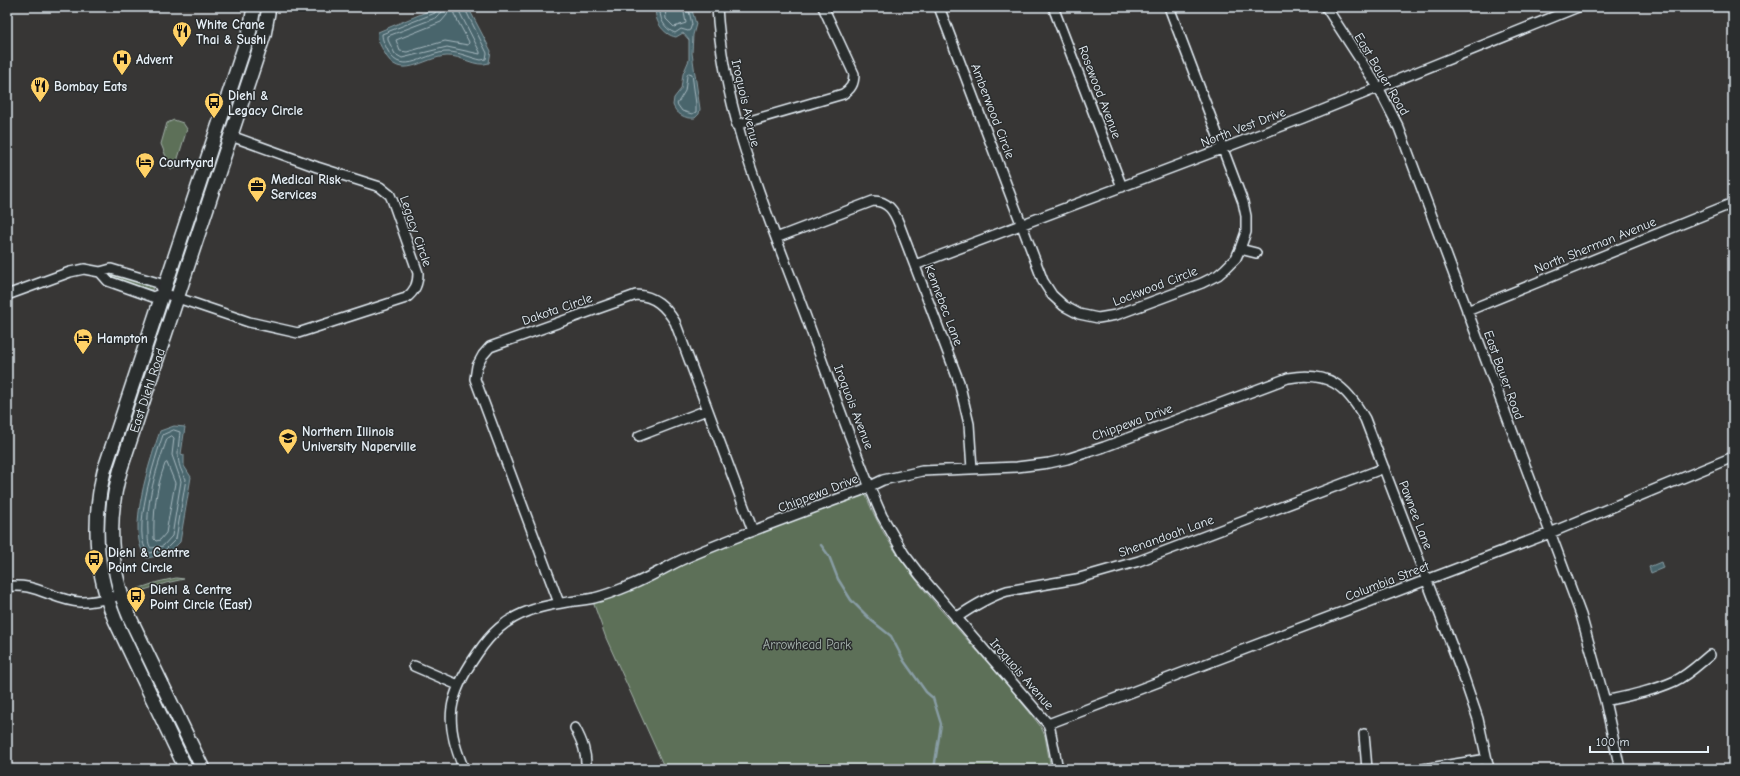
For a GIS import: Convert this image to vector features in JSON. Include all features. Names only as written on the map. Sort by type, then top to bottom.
[{"type":"street","name":"East Diehl Road","points":[[186,769],[106,598],[99,566],[96,541],[97,513],[101,483],[114,437],[250,30],[254,7]]},
{"type":"street","name":"East Diehl Road","points":[[203,769],[120,595],[112,552],[111,519],[113,501],[121,468],[264,35],[270,7]]},
{"type":"street","name":"Iroquois Avenue","points":[[716,7],[724,73],[736,124],[754,181],[882,516],[904,554],[956,618],[1048,724],[1058,769]]},
{"type":"street","points":[[736,124],[842,94],[850,88],[854,82],[854,74],[823,7]]},
{"type":"street","name":"Amberwood Circle","points":[[939,7],[1022,225]]},
{"type":"street","name":"Rosewood Avenue","points":[[1053,7],[1122,187]]},
{"type":"street","points":[[1168,7],[1223,148]]},
{"type":"street","name":"East Bauer Road","points":[[1326,7],[1378,87],[1399,128],[1466,311],[1581,615],[1605,701],[1620,769]]},
{"type":"street","name":"North Vest Drive","points":[[915,265],[1223,148],[1578,7]]},
{"type":"street","name":"Legacy Circle","points":[[163,293],[249,322],[298,333],[406,298],[412,293],[416,286],[418,273],[393,202],[385,190],[231,136]]},
{"type":"street","name":"Lockwood Circle","points":[[1022,225],[1043,281],[1052,295],[1064,306],[1079,314],[1098,318],[1116,315],[1202,283],[1218,275],[1236,258],[1246,232],[1246,216],[1243,202],[1223,148]]},
{"type":"street","name":"Kennebec Lane","points":[[776,238],[873,200],[885,203],[895,213],[959,382],[968,424],[972,469]]},
{"type":"street","name":"North Sherman Avenue","points":[[1466,311],[1733,203]]},
{"type":"street","points":[[1240,249],[1256,253]]},
{"type":"street","points":[[7,295],[70,272],[84,269],[100,272],[111,269],[158,283],[163,293],[153,297],[108,282],[100,272]]},
{"type":"street","name":"Dakota Circle","points":[[559,604],[475,379],[477,366],[486,351],[498,344],[636,295],[644,295],[660,302],[666,307],[674,322],[754,531]]},
{"type":"street","name":"Chippewa Drive","points":[[464,769],[456,751],[451,716],[458,685],[463,674],[488,639],[505,622],[529,611],[610,593],[646,578],[687,557],[883,480],[922,472],[1017,467],[1067,459],[1104,447],[1288,378],[1308,376]]},
{"type":"street","name":"Pawnee Lane","points":[[1308,376],[1318,377],[1336,384],[1347,392],[1365,419],[1471,698],[1489,769]]},
{"type":"street","points":[[639,436],[707,410]]},
{"type":"street","name":"Columbia Street","points":[[1048,724],[1550,533],[1733,457]]},
{"type":"street","name":"Shenandoah Lane","points":[[956,618],[995,595],[1013,590],[1076,579],[1118,568],[1384,468]]},
{"type":"street","points":[[7,587],[26,587],[80,602],[120,595]]},
{"type":"street","points":[[1605,701],[1649,690],[1675,681],[1684,676],[1710,655]]},
{"type":"street","points":[[414,666],[458,685]]},
{"type":"street","points":[[575,728],[584,748],[586,756],[586,769]]},
{"type":"street","points":[[1364,734],[1367,769]]},
{"type":"street","points":[[1423,769],[1487,759]]},
{"type":"green space","points":[[258,12],[260,12],[254,51],[243,79]]},
{"type":"green space","points":[[174,120],[183,123],[187,129],[175,168],[171,169],[161,144],[167,123]]},
{"type":"green space","points":[[214,152],[216,153],[205,187],[197,223],[180,275],[178,274],[187,247],[194,213]]},
{"type":"green space","points":[[113,274],[152,287],[153,289],[151,290],[111,277],[110,275]]},
{"type":"green space","points":[[142,377],[136,407],[114,475],[112,579],[110,579],[104,532],[103,507],[105,484]]},
{"type":"green space","name":"Arrowhead Park","points":[[864,490],[878,523],[896,553],[940,609],[1041,727],[1045,736],[1051,769],[665,769],[606,638],[592,599],[674,564]]},
{"type":"green space","points":[[176,578],[184,579],[138,592],[135,591],[158,582]]},
{"type":"green space","points":[[133,644],[149,667],[198,769],[191,769]]},
{"type":"water","points":[[438,7],[468,7],[491,51],[489,63],[478,64],[452,56],[438,57],[405,67],[397,66],[390,61],[379,42],[378,32]]},
{"type":"water","points":[[656,7],[691,7],[696,24],[693,35],[692,53],[700,109],[699,114],[695,118],[688,118],[681,115],[676,111],[673,105],[674,98],[681,89],[683,74],[689,60],[689,40],[683,33],[676,37],[671,36],[663,30],[656,16]]},
{"type":"water","points":[[174,426],[185,427],[181,454],[184,455],[184,466],[191,477],[180,542],[168,554],[147,558],[141,547],[138,532],[142,496],[146,477],[160,431]]},
{"type":"water","points":[[1661,562],[1663,568],[1651,573],[1649,567]]},
{"type":"waterway","points":[[821,545],[829,556],[838,579],[851,600],[872,621],[891,636],[904,661],[926,692],[933,698],[941,724],[934,769]]},
{"type":"place","name":"White Crane Thai & Sushi","points":[[182,48]]},
{"type":"place","name":"Advent","points":[[122,76]]},
{"type":"place","name":"Bombay Eats","points":[[40,103]]},
{"type":"place","name":"Diehl & Legacy Circle","points":[[214,119]]},
{"type":"place","name":"Courtyard","points":[[145,179]]},
{"type":"place","name":"Medical Risk Services","points":[[257,203]]},
{"type":"place","name":"Hampton","points":[[83,355]]},
{"type":"place","name":"Northern Illinois University Naperville","points":[[288,455]]},
{"type":"place","name":"Diehl & Centre Point Circle","points":[[94,576]]},
{"type":"place","name":"Diehl & Centre Point Circle (East)","points":[[136,613]]}]
